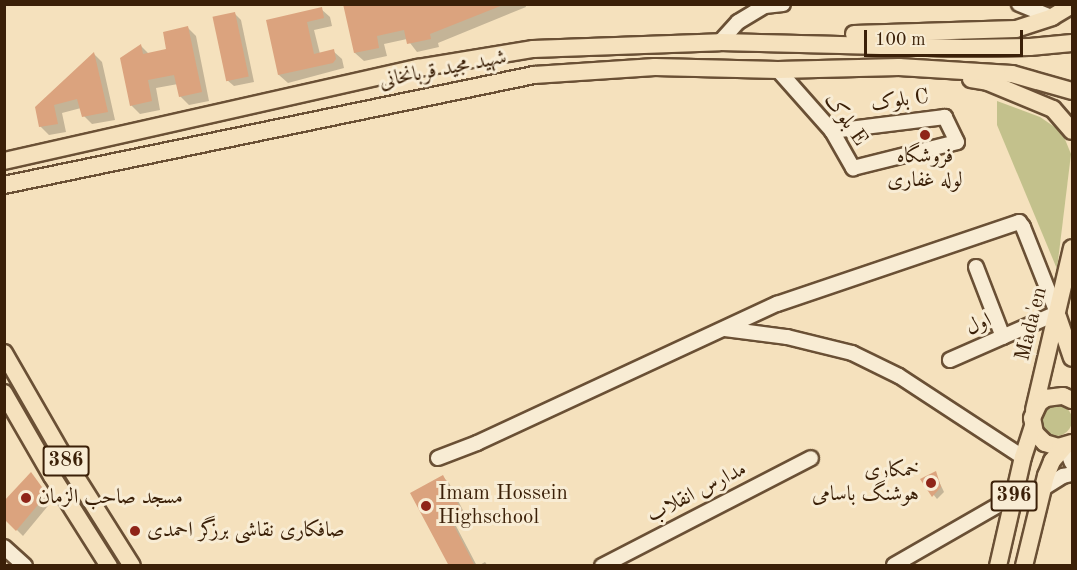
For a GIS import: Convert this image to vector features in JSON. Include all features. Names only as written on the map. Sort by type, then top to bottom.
[{"type":"main road","points":[[791,42],[848,34],[1005,30],[1052,17],[1072,5]]},
{"type":"main road","name":"شهید مجید قربانخانی","points":[[4,161],[418,68],[533,49],[720,42],[791,42]]},
{"type":"main road","points":[[791,42],[963,48],[1070,44]]},
{"type":"main road","name":"شهید مجید قربانخانی","points":[[6,186],[534,75],[655,67],[778,70],[899,67]]},
{"type":"main road","points":[[899,67],[1012,74],[1072,91]]},
{"type":"main road","points":[[899,67],[988,82],[1053,109],[1072,131]]},
{"type":"main road","points":[[290,96],[284,107],[285,117],[295,124]]},
{"type":"main road","points":[[263,102],[271,129]]},
{"type":"main road","points":[[238,107],[248,127],[244,135]]},
{"type":"main road","name":"Mada'en","points":[[998,566],[1072,248]]},
{"type":"main road","points":[[1057,313],[1072,358]]},
{"type":"main road","name":"386","points":[[4,353],[69,466],[132,566]]},
{"type":"main road","name":"386","points":[[4,393],[104,562]]},
{"type":"main road","points":[[1069,444],[1045,443],[1034,418],[1039,404],[1054,395],[1072,400]]},
{"type":"main road","name":"396","points":[[1024,566],[1041,489],[1052,461],[1069,444]]},
{"type":"street","points":[[720,42],[738,22],[765,6],[783,4]]},
{"type":"street","points":[[1019,4],[1052,17]]},
{"type":"street","name":"بلوک E","points":[[778,70],[832,131],[853,168],[957,142]]},
{"type":"street","name":"بلوک C","points":[[832,131],[945,117],[957,142]]},
{"type":"street","points":[[438,458],[477,443],[777,304],[1015,222],[1023,227],[1057,313]]},
{"type":"street","points":[[976,267],[1003,337]]},
{"type":"street","name":"اول","points":[[950,360],[1057,313]]},
{"type":"street","points":[[725,329],[788,337],[852,353],[899,376],[1023,457]]},
{"type":"street","points":[[1069,444],[1072,463]]},
{"type":"street","name":"مدارس انقلاب","points":[[602,566],[811,458]]},
{"type":"street","points":[[1041,489],[1057,479],[1072,474]]},
{"type":"street","points":[[894,565],[1014,496]]},
{"type":"street","points":[[4,547],[25,566]]},
{"type":"shaded area","points":[[997,101],[1040,117],[1062,132],[1071,154],[1057,269],[997,125]]},
{"type":"shaded area","points":[[1056,404],[1067,409],[1072,420],[1067,431],[1056,436],[1045,431],[1040,420],[1045,409]]},
{"type":"building","points":[[343,4],[374,6],[503,5],[430,34],[431,39],[407,44],[404,30],[377,36],[379,48],[354,53]]},
{"type":"building","points":[[322,7],[324,18],[307,22],[314,54],[334,49],[336,59],[333,63],[278,75],[266,20]]},
{"type":"building","points":[[235,12],[249,77],[226,81],[213,17]]},
{"type":"building","points":[[188,26],[202,92],[179,97],[174,75],[148,80],[152,101],[130,106],[120,58],[141,44],[143,54],[166,49],[163,32]]},
{"type":"building","points":[[94,52],[108,112],[82,117],[77,99],[54,105],[58,124],[39,127],[35,107]]},
{"type":"building","name":"خمکاری هوشنگ باسامی","points":[[936,471],[941,487],[932,497],[920,479]]},
{"type":"building","name":"مسجد صاحب الزمان","points":[[31,472],[47,494],[16,531],[4,519],[4,501]]},
{"type":"building","points":[[443,475],[463,513],[451,520],[475,566],[449,566],[410,493]]},
{"type":"place","name":"فروشگاه لوله غفاری","points":[[925,135]]},
{"type":"place","name":"خمکاری هوشنگ باسامی","points":[[931,483]]},
{"type":"place","name":"مسجد صاحب الزمان","points":[[26,498]]},
{"type":"place","name":"Imam Hossein Highschool","points":[[426,506]]},
{"type":"place","name":"صافکاری نقاشی برزگر احمدی","points":[[135,531]]}]
